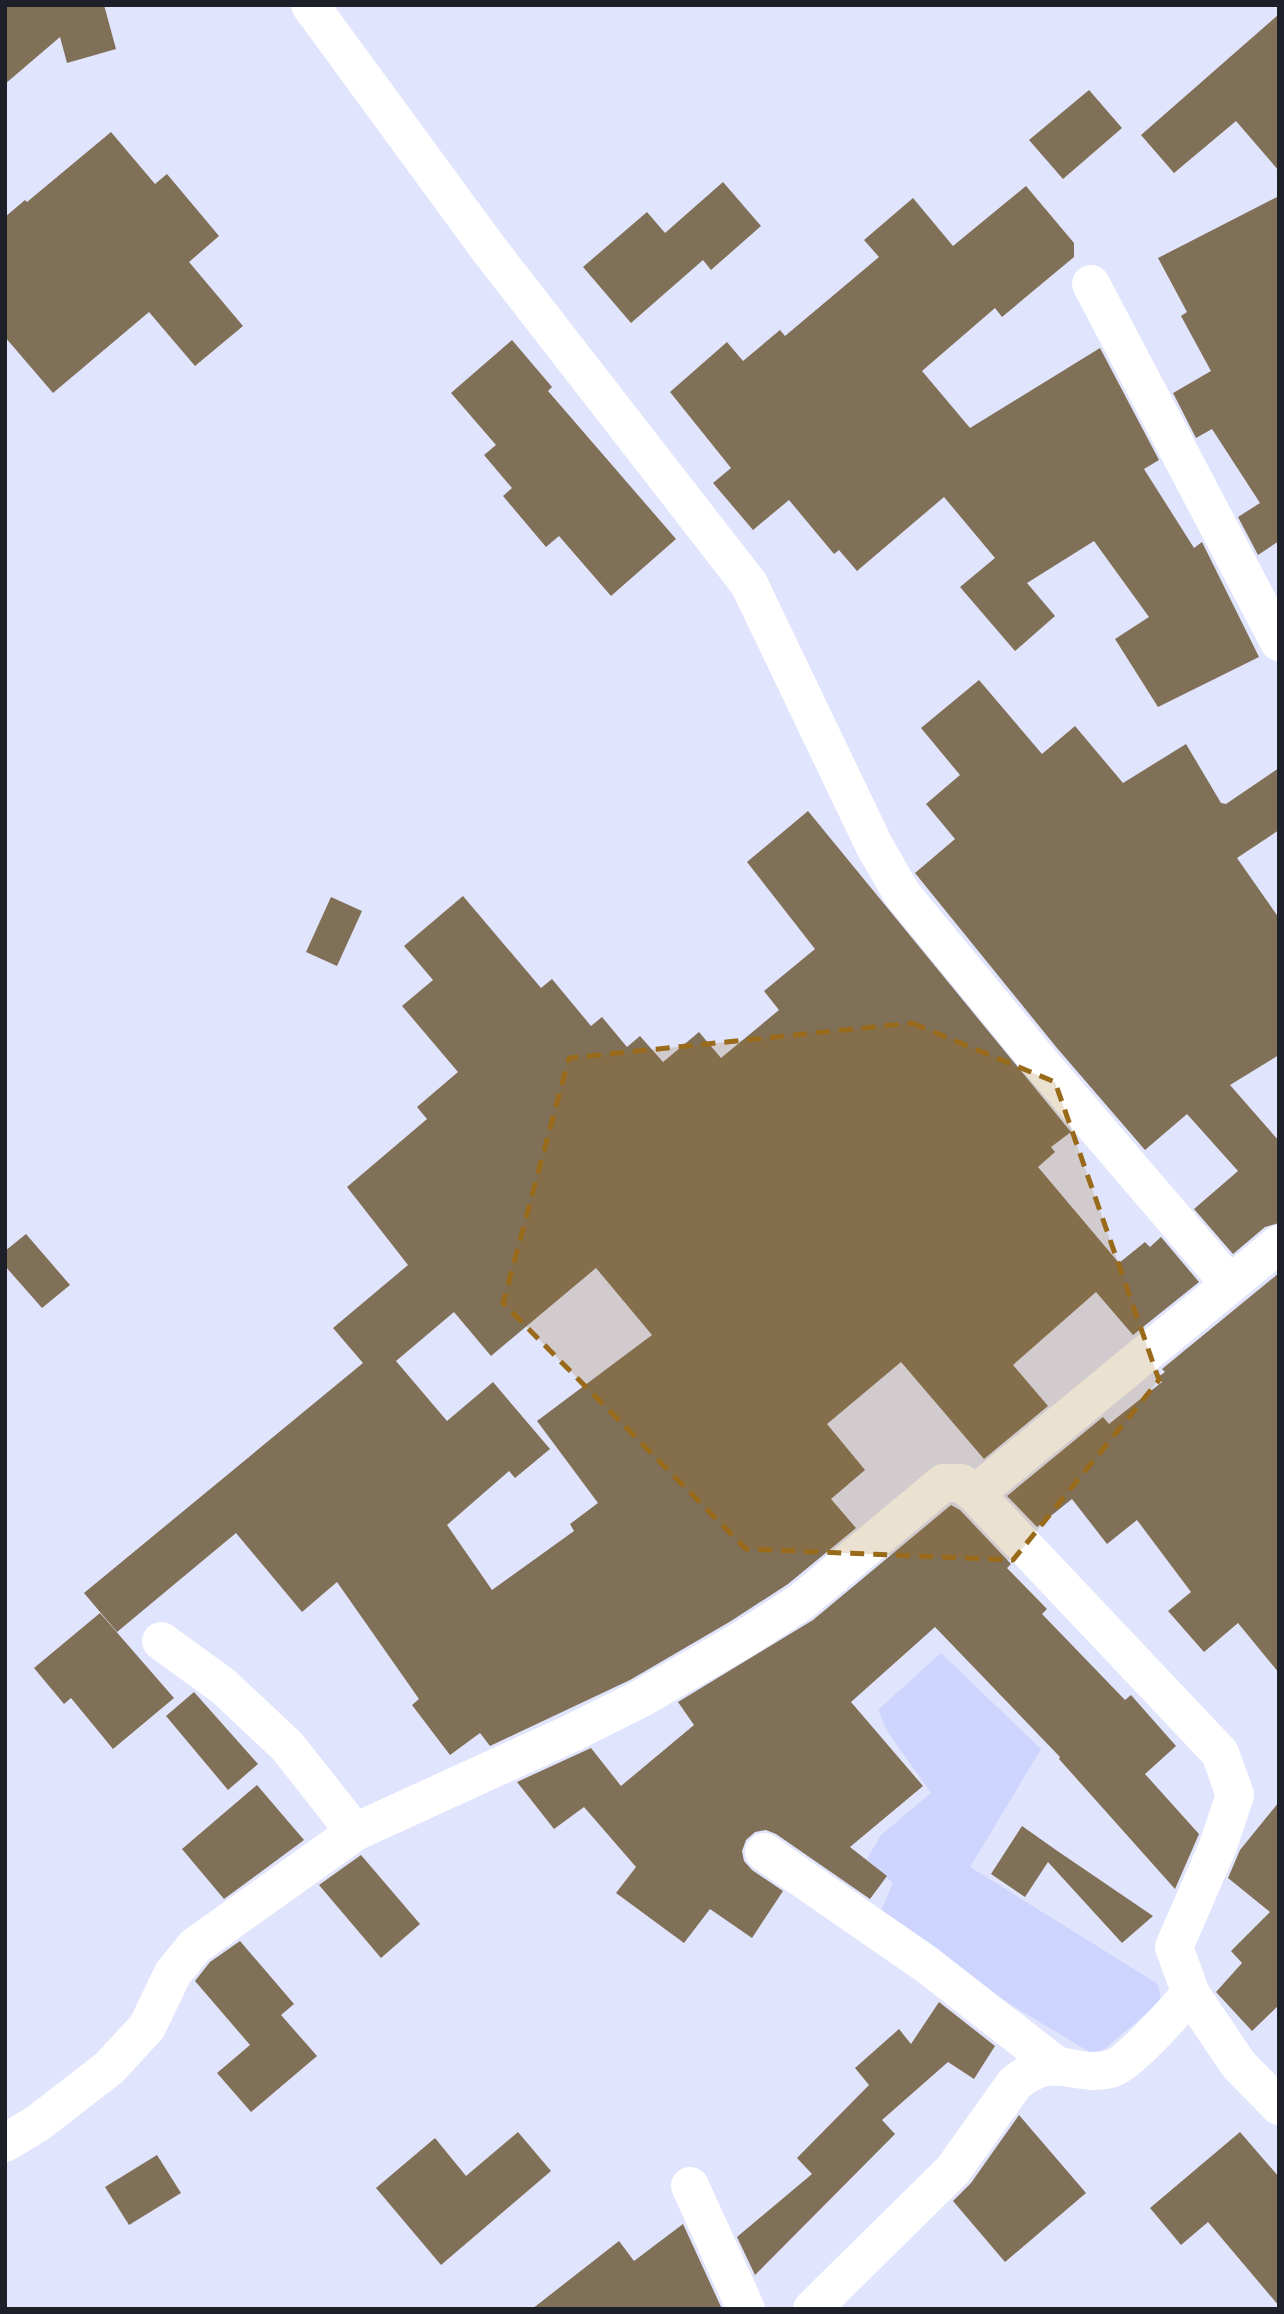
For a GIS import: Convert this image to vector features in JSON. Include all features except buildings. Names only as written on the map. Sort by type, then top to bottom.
[{"type":"street","points":[[310,5],[488,248],[749,584],[875,847],[902,894],[1040,1062],[1229,1283]]},
{"type":"street","points":[[1091,284],[1279,642]]},
{"type":"street","points":[[975,1494],[1279,1244]]},
{"type":"street","points":[[5,2144],[38,2123],[110,2068],[147,2027],[173,1973],[195,1947],[355,1832],[574,1732],[640,1699],[742,1640],[801,1602],[943,1483],[961,1483],[975,1494],[1220,1753],[1235,1795],[1218,1846],[1174,1947],[1191,1994],[1238,2064],[1279,2106]]},
{"type":"street","points":[[161,1641],[223,1686],[287,1746],[355,1832]]},
{"type":"street","points":[[764,1852],[926,1964],[1056,2065]]},
{"type":"street","points":[[813,2309],[953,2170],[1015,2083],[1041,2067],[1056,2065],[1114,2068],[1128,2058],[1191,1994]]},
{"type":"street","points":[[690,2186],[746,2309]]},
{"type":"highlighted area","points":[[912,1023],[1055,1082],[1159,1380],[1013,1560],[746,1549],[503,1303],[569,1058]]},
{"type":"shaded area","points":[[941,1653],[1041,1749],[970,1867],[1158,1984],[1161,2001],[1096,2056],[876,1923],[893,1883],[867,1859],[881,1835],[931,1793],[888,1732],[878,1710]]}]
